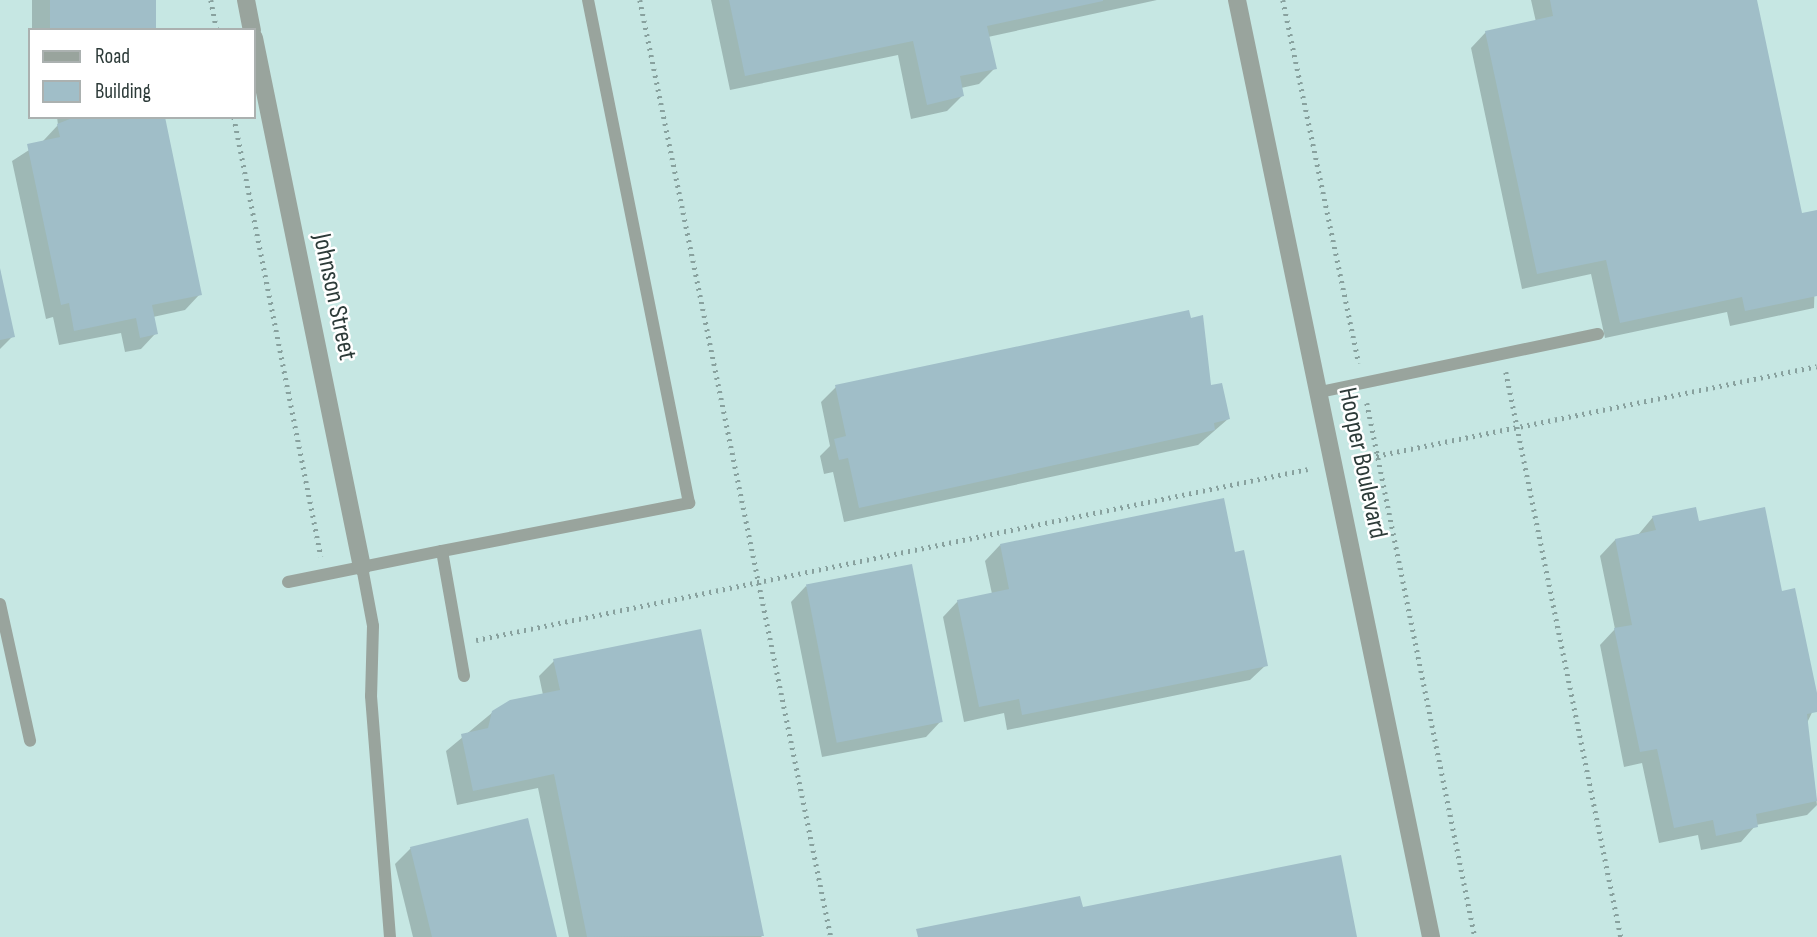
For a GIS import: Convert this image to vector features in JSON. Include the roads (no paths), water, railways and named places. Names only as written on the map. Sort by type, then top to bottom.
[{"type":"street","points":[[246,0],[252,28]]},
{"type":"street","name":"Hooper Boulevard","points":[[1237,0],[1431,937]]},
{"type":"street","name":"Johnson Street","points":[[256,48],[362,566]]},
{"type":"lane","points":[[288,582],[689,503],[589,0]]},
{"type":"lane","points":[[1320,392],[1598,334]]},
{"type":"lane","points":[[442,551],[464,676]]},
{"type":"lane","points":[[362,566],[373,626],[371,696],[390,937]]},
{"type":"lane","points":[[0,604],[30,741]]}]
